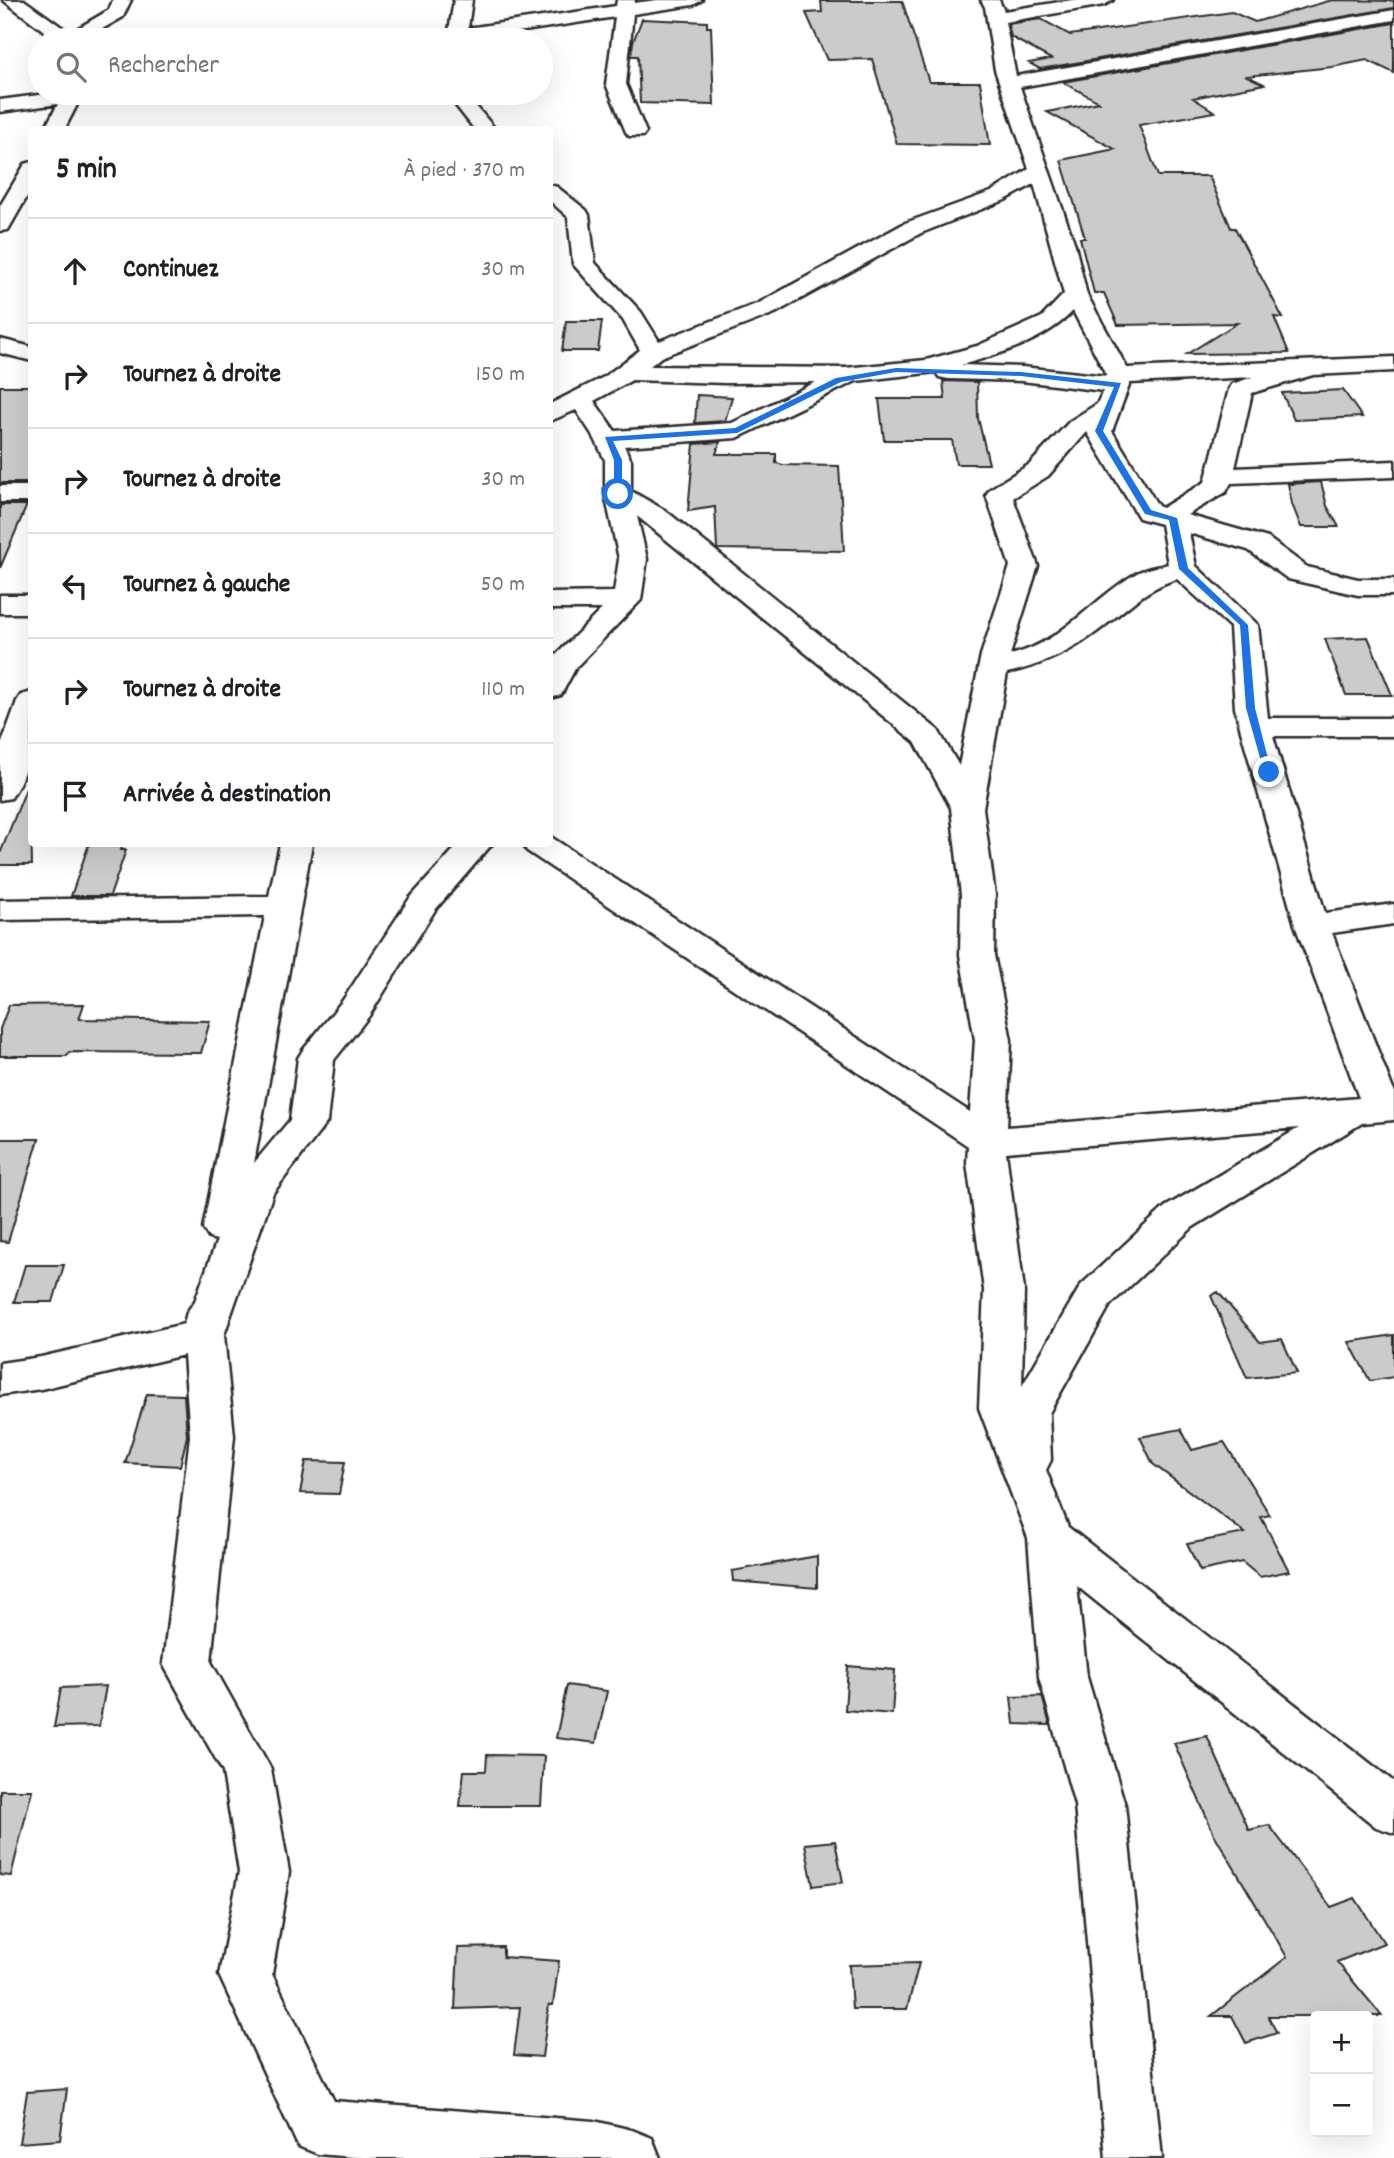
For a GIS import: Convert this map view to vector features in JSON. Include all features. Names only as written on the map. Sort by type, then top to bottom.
[{"type":"street","points":[[12,0],[52,28]]},
{"type":"street","points":[[90,28],[117,13],[122,0]]},
{"type":"street","points":[[459,28],[463,0]]},
{"type":"street","points":[[508,28],[626,5],[693,0]]},
{"type":"street","points":[[1104,0],[993,9],[1004,70],[1024,120],[1064,245],[1076,295],[1115,389],[1099,431],[1148,512],[1258,544],[1298,573],[1358,587],[1394,587]]},
{"type":"street","points":[[626,5],[616,84],[636,132]]},
{"type":"street","points":[[1009,83],[1394,15]]},
{"type":"street","points":[[0,106],[28,102]]},
{"type":"street","points":[[56,126],[68,105]]},
{"type":"street","points":[[449,117],[452,105]]},
{"type":"street","points":[[464,105],[483,126]]},
{"type":"street","points":[[553,683],[563,663],[627,600],[633,559],[618,494],[618,460],[608,439],[565,406],[626,372],[653,352],[767,308],[913,228],[998,196],[1039,172]]},
{"type":"street","points":[[0,225],[28,175]]},
{"type":"street","points":[[553,194],[578,215],[584,264],[633,317],[653,352]]},
{"type":"street","points":[[626,372],[845,377],[927,367],[985,351],[1050,321],[1076,295]]},
{"type":"street","points":[[0,345],[28,353]]},
{"type":"street","points":[[896,370],[1021,374],[1115,389],[1310,368],[1394,364]]},
{"type":"street","points":[[1310,368],[1241,388],[1217,485],[1172,513],[1184,569],[1244,625],[1250,708],[1255,727],[1312,925],[1377,1110]]},
{"type":"street","points":[[608,439],[737,430],[845,377]]},
{"type":"street","points":[[1115,389],[1039,470],[999,495],[1024,566],[1014,588],[994,667],[967,808],[978,895],[977,956],[993,1040],[986,1163],[1004,1290],[1000,1408],[1050,1538],[1063,1677],[1100,1805],[1134,2158]]},
{"type":"street","points":[[1220,476],[1394,469]]},
{"type":"street","points":[[0,494],[28,494]]},
{"type":"street","points":[[618,494],[657,517],[927,737],[967,808]]},
{"type":"street","points":[[994,667],[1031,659],[1080,631],[1148,578],[1184,569]]},
{"type":"street","points":[[553,601],[627,600]]},
{"type":"street","points":[[0,604],[28,604]]},
{"type":"street","points":[[0,791],[28,712]]},
{"type":"street","points":[[1255,727],[1394,727]]},
{"type":"street","points":[[295,847],[282,906],[203,1335],[212,1436],[187,1664],[247,1769],[264,1872],[245,1975],[318,2127],[594,2149],[632,2158]]},
{"type":"street","points":[[203,1335],[255,1189],[307,1122],[316,1059],[356,1008],[422,905],[473,847]]},
{"type":"street","points":[[544,847],[988,1141],[1377,1110]]},
{"type":"street","points":[[0,910],[282,906]]},
{"type":"street","points":[[1312,925],[1394,914]]},
{"type":"street","points":[[1029,1482],[1028,1413],[1095,1295],[1179,1217],[1377,1110]]},
{"type":"street","points":[[0,1379],[41,1373],[203,1335]]},
{"type":"street","points":[[1050,1538],[1394,1811]]},
{"type":"building","points":[[1332,0],[1394,1],[1394,8],[1040,69],[1029,63],[1051,59],[1011,37],[1008,24],[1041,19],[1070,35],[1232,12],[1255,22]]},
{"type":"building","points":[[821,1],[902,1],[929,82],[980,82],[990,145],[897,144],[872,59],[827,60],[806,13],[822,12]]},
{"type":"building","points":[[642,19],[707,22],[707,27],[711,27],[714,105],[640,103],[638,56],[631,56]]},
{"type":"building","points":[[1394,23],[1394,73],[1367,60],[1332,67],[1247,76],[1264,84],[1193,98],[1215,112],[1139,125],[1158,176],[1209,176],[1231,228],[1235,228],[1283,318],[1274,317],[1289,353],[1187,354],[1237,323],[1118,325],[1104,293],[1094,293],[1080,238],[1085,238],[1061,160],[1115,149],[1047,112],[1099,102],[1063,82]]},
{"type":"building","points":[[566,321],[602,321],[598,351],[562,351]]},
{"type":"building","points":[[943,381],[977,382],[978,418],[989,464],[956,464],[952,440],[884,440],[879,399],[945,399]]},
{"type":"building","points":[[0,386],[28,386],[28,483],[0,483]]},
{"type":"building","points":[[1343,390],[1362,417],[1294,420],[1282,393]]},
{"type":"building","points":[[697,395],[732,397],[725,421],[695,423]]},
{"type":"building","points":[[720,442],[716,454],[776,454],[776,463],[783,465],[839,466],[844,551],[717,549],[715,507],[688,511],[694,444]]},
{"type":"building","points":[[1321,482],[1327,506],[1339,527],[1301,527],[1288,484]]},
{"type":"building","points":[[0,505],[27,505],[0,568]]},
{"type":"building","points":[[1368,637],[1392,695],[1346,695],[1325,639]]},
{"type":"building","points":[[28,784],[28,847],[32,847],[32,865],[0,865],[0,854]]},
{"type":"building","points":[[88,847],[122,847],[121,850],[126,850],[110,896],[71,896]]},
{"type":"building","points":[[84,1004],[79,1019],[210,1021],[201,1053],[69,1052],[67,1056],[0,1056],[0,1029],[9,1005]]},
{"type":"building","points":[[0,1139],[39,1139],[8,1242],[0,1241]]},
{"type":"building","points":[[25,1265],[64,1265],[53,1302],[14,1302]]},
{"type":"building","points":[[1218,1292],[1260,1342],[1282,1339],[1297,1373],[1247,1378],[1211,1296]]},
{"type":"building","points":[[1394,1335],[1394,1377],[1370,1381],[1349,1342]]},
{"type":"building","points":[[147,1394],[184,1395],[187,1436],[180,1466],[125,1463]]},
{"type":"building","points":[[1181,1429],[1192,1450],[1224,1442],[1270,1515],[1261,1517],[1289,1571],[1260,1577],[1242,1562],[1200,1571],[1187,1544],[1245,1533],[1153,1464],[1140,1437]]},
{"type":"building","points":[[306,1461],[345,1462],[339,1494],[300,1493]]},
{"type":"building","points":[[817,1556],[817,1588],[733,1581],[732,1571]]},
{"type":"building","points":[[848,1666],[895,1670],[892,1714],[845,1710]]},
{"type":"building","points":[[567,1685],[607,1691],[596,1743],[556,1738]]},
{"type":"building","points":[[106,1686],[99,1726],[54,1727],[61,1688]]},
{"type":"building","points":[[1042,1696],[1050,1725],[1014,1724],[1011,1697]]},
{"type":"building","points":[[1207,1736],[1249,1830],[1269,1825],[1331,1907],[1355,1898],[1384,1943],[1337,1962],[1382,2016],[1373,2016],[1373,2011],[1310,2011],[1310,2016],[1268,2016],[1277,2033],[1246,2043],[1232,2016],[1211,2016],[1287,1957],[1214,1834],[1174,1743]]},
{"type":"building","points":[[487,1755],[544,1756],[541,1806],[460,1806],[464,1771],[486,1771]]},
{"type":"building","points":[[0,1790],[32,1790],[11,1876],[0,1875]]},
{"type":"building","points":[[835,1841],[843,1882],[813,1886],[805,1844]]},
{"type":"building","points":[[503,1947],[503,1957],[559,1961],[553,2005],[549,2005],[542,2057],[514,2055],[520,2007],[455,2009],[458,1948]]},
{"type":"building","points":[[919,1963],[907,2009],[852,2009],[849,1965]]},
{"type":"building","points":[[67,2089],[60,2140],[19,2143],[27,2092]]},
{"type":"route","points":[[618,494],[618,460],[608,439],[737,430],[839,380],[896,370],[1021,374],[1118,385],[1099,431],[1148,512],[1173,518],[1184,569],[1244,625],[1250,708],[1269,772]]}]
